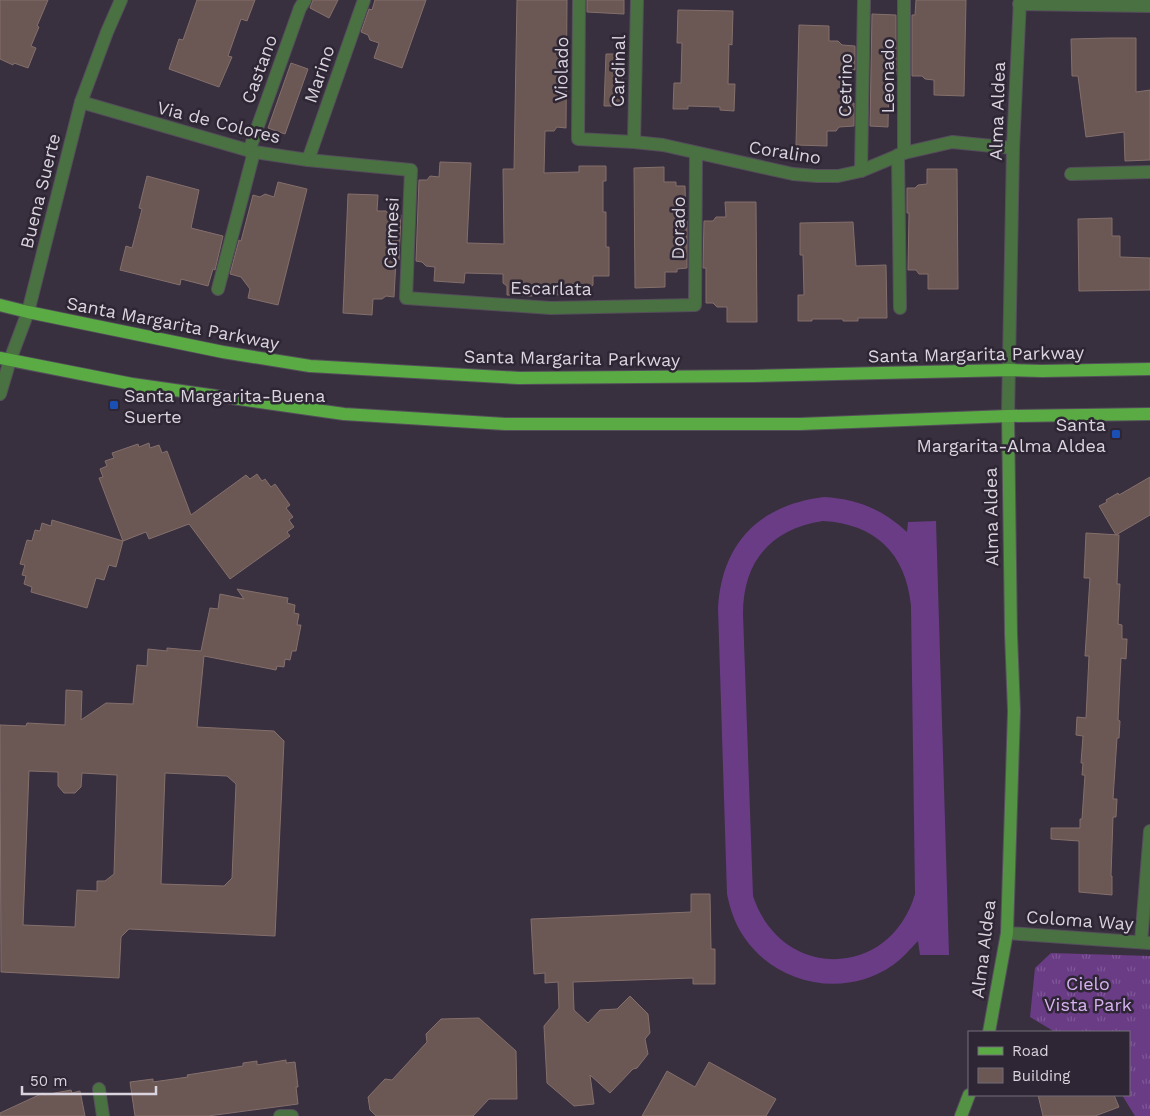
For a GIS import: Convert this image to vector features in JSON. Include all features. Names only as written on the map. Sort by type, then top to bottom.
[{"type":"main road","name":"Santa Margarita Parkway","points":[[0,305],[223,352],[310,366],[519,378],[1150,369]]},
{"type":"main road","points":[[5,359],[132,384],[344,414],[505,424],[800,424],[1008,416],[1150,414]]},
{"type":"main road","name":"Alma Aldea","points":[[989,1031],[1007,933],[1014,710],[1008,416]]},
{"type":"main road","points":[[961,1116],[969,1096]]},
{"type":"street","name":"Buena Suerte","points":[[0,394],[5,359],[28,312],[81,102],[121,0]]},
{"type":"street","name":"Castano","points":[[218,288],[252,151],[300,8],[305,0]]},
{"type":"street","name":"Marino","points":[[308,160],[364,0]]},
{"type":"street","name":"Violado","points":[[578,139],[579,0]]},
{"type":"street","name":"Cardinal","points":[[634,142],[637,0]]},
{"type":"street","name":"Cetrino","points":[[861,171],[864,0]]},
{"type":"street","name":"Leonado","points":[[900,308],[904,0]]},
{"type":"street","points":[[1019,2],[1149,4]]},
{"type":"street","name":"Alma Aldea","points":[[1008,416],[1013,148],[1019,2]]},
{"type":"street","name":"Via de Colores","points":[[81,102],[252,151],[308,160],[411,170]]},
{"type":"street","name":"Coralino","points":[[578,139],[662,145],[793,174],[838,176],[861,171],[901,154],[952,142],[1013,148]]},
{"type":"street","name":"Dorado","points":[[695,305],[696,153]]},
{"type":"street","name":"Carmesi","points":[[406,298],[411,170]]},
{"type":"street","points":[[1071,174],[1150,172]]},
{"type":"street","name":"Escarlata","points":[[406,298],[551,308],[695,305]]},
{"type":"street","points":[[1146,942],[1150,831]]},
{"type":"street","name":"Coloma Way","points":[[1007,933],[1146,942]]},
{"type":"street","points":[[99,1089],[103,1116]]},
{"type":"green space","points":[[824,497],[858,503],[878,511],[907,532],[908,522],[936,521],[949,955],[920,955],[918,941],[897,962],[874,976],[854,982],[833,984],[812,982],[793,976],[774,966],[758,953],[738,927],[731,911],[727,894],[718,608],[721,585],[727,564],[736,546],[748,531],[763,518],[801,501]],"holes":[[[823,521],[842,523],[872,535],[885,545],[895,557],[908,587],[911,606],[915,894],[902,922],[883,943],[860,955],[835,959],[810,955],[787,944],[767,924],[753,896],[743,614],[744,595],[748,578],[755,563],[775,540],[789,531],[805,525]]]},
{"type":"green space","name":"Cielo Vista Park","points":[[1051,953],[1150,956],[1150,1116],[1135,1116],[1123,1096],[1130,1096],[1130,1031],[1053,1031],[1030,1017],[1035,968]]},
{"type":"green space","points":[[1150,1016],[1150,1056],[1130,1034]]},
{"type":"building","points":[[0,0],[48,0],[31,46],[36,48],[28,68],[14,63],[13,65],[0,59]]},
{"type":"building","points":[[197,0],[255,0],[247,21],[241,19],[228,56],[232,57],[219,87],[169,69],[179,39],[183,40]]},
{"type":"building","points":[[313,0],[338,0],[329,18],[310,8]]},
{"type":"building","points":[[375,0],[426,0],[402,68],[374,58],[379,43],[370,40],[368,35],[361,32],[369,9],[372,10]]},
{"type":"building","points":[[517,0],[567,0],[566,128],[557,127],[554,131],[545,131],[544,173],[579,172],[579,166],[606,166],[606,181],[603,181],[603,212],[606,212],[606,247],[609,247],[609,276],[593,276],[593,285],[589,289],[589,297],[532,293],[532,296],[507,295],[507,286],[503,283],[503,274],[465,273],[464,283],[434,281],[435,267],[426,266],[422,262],[416,261],[419,180],[427,180],[430,176],[439,177],[440,162],[471,163],[467,243],[504,244],[503,169],[514,169]]},
{"type":"building","points":[[587,0],[624,0],[624,14],[587,12]]},
{"type":"building","points":[[916,0],[966,0],[964,96],[934,95],[934,80],[925,79],[922,76],[912,76],[912,15],[915,15]]},
{"type":"building","points":[[678,10],[733,11],[732,45],[729,44],[728,84],[735,84],[734,111],[720,110],[720,107],[688,106],[688,109],[673,109],[674,83],[681,83],[682,43],[677,43]]},
{"type":"building","points":[[872,14],[896,15],[896,75],[889,74],[888,127],[870,126]]},
{"type":"building","points":[[799,25],[829,26],[829,41],[838,41],[842,45],[855,46],[855,70],[842,69],[841,103],[854,103],[854,126],[839,127],[836,131],[827,131],[827,146],[796,145]]},
{"type":"building","points":[[1136,38],[1136,92],[1150,90],[1150,160],[1125,161],[1124,132],[1086,137],[1078,76],[1072,76],[1071,39]]},
{"type":"building","points":[[606,54],[623,54],[622,106],[604,106]]},
{"type":"building","points":[[291,63],[308,69],[285,134],[268,128]]},
{"type":"building","points":[[664,167],[664,182],[676,182],[676,186],[685,186],[687,268],[677,269],[677,272],[665,272],[665,287],[635,288],[634,168]]},
{"type":"building","points":[[927,169],[957,169],[958,289],[928,289],[928,274],[919,274],[916,270],[908,270],[909,213],[907,213],[907,188],[915,188],[918,185],[927,184]]},
{"type":"building","points":[[147,176],[199,190],[191,228],[223,236],[215,270],[213,269],[208,286],[181,279],[180,285],[120,270],[126,246],[132,248],[142,209],[139,208]]},
{"type":"building","points":[[278,182],[307,189],[278,305],[248,298],[250,289],[241,277],[230,274],[253,195],[260,197],[265,194],[274,197]]},
{"type":"building","points":[[348,194],[378,195],[377,211],[386,211],[389,215],[401,215],[399,260],[396,260],[394,297],[386,296],[382,299],[373,299],[372,315],[343,313]]},
{"type":"building","points":[[725,202],[756,202],[757,322],[727,322],[727,307],[717,307],[713,303],[706,303],[706,268],[703,268],[704,221],[713,221],[716,217],[726,217]]},
{"type":"building","points":[[1112,218],[1112,236],[1120,236],[1120,257],[1150,258],[1150,290],[1079,291],[1078,219]]},
{"type":"building","points":[[853,222],[856,266],[886,265],[887,318],[858,318],[858,321],[812,319],[812,321],[798,321],[798,295],[804,295],[803,255],[800,255],[800,223]]},
{"type":"building","points":[[149,443],[150,448],[159,445],[162,453],[167,451],[191,515],[246,475],[250,479],[257,474],[262,481],[265,479],[271,487],[275,484],[290,505],[286,508],[293,517],[289,520],[294,527],[287,532],[290,536],[230,579],[189,524],[149,539],[146,532],[123,541],[99,478],[103,477],[100,469],[107,466],[105,461],[114,458],[112,453],[138,444],[139,447]]},
{"type":"building","points":[[1150,477],[1150,515],[1116,535],[1099,506],[1118,493],[1119,495]]},
{"type":"building","points":[[52,520],[123,541],[116,567],[109,565],[104,580],[96,578],[87,608],[31,592],[32,587],[24,584],[26,576],[22,575],[25,565],[20,564],[27,540],[32,541],[35,530],[40,531],[42,523],[51,526]]},
{"type":"building","points":[[1086,533],[1119,535],[1117,584],[1120,584],[1118,624],[1122,625],[1122,639],[1127,639],[1126,659],[1121,658],[1118,720],[1120,721],[1113,799],[1117,799],[1116,817],[1113,817],[1112,895],[1079,892],[1079,841],[1051,839],[1051,828],[1080,828],[1080,819],[1082,819],[1085,775],[1082,775],[1083,763],[1081,763],[1083,736],[1076,735],[1077,717],[1086,718],[1089,656],[1085,656],[1090,578],[1084,578]]},
{"type":"building","points":[[237,589],[288,598],[287,603],[295,605],[294,613],[299,614],[297,625],[301,625],[296,651],[292,651],[290,660],[285,659],[284,667],[277,666],[276,670],[204,656],[197,727],[274,731],[284,741],[275,936],[129,929],[121,937],[119,978],[1,972],[0,725],[26,726],[27,723],[65,725],[66,690],[82,691],[81,720],[106,703],[133,704],[137,665],[147,666],[148,649],[167,651],[167,648],[201,651],[210,608],[218,609],[220,594],[244,599]],"holes":[[[29,771],[58,772],[58,786],[64,793],[75,793],[81,787],[82,773],[117,775],[114,874],[105,881],[97,881],[97,891],[77,890],[75,927],[23,925]],[[165,773],[227,776],[236,784],[232,878],[224,886],[161,884]]]},
{"type":"building","points":[[691,894],[710,894],[711,949],[715,949],[715,984],[693,984],[693,978],[573,982],[574,1010],[588,1023],[600,1010],[617,1009],[630,996],[648,1014],[650,1033],[645,1039],[648,1054],[637,1068],[633,1069],[610,1093],[590,1075],[594,1104],[574,1106],[547,1083],[544,1026],[559,1008],[558,982],[545,983],[545,973],[534,974],[531,919],[691,912]]},
{"type":"building","points":[[479,1018],[516,1051],[517,1099],[489,1099],[473,1116],[376,1116],[370,1110],[368,1097],[385,1079],[392,1080],[427,1042],[426,1034],[441,1019]]},
{"type":"building","points":[[286,1060],[286,1063],[295,1062],[298,1104],[208,1116],[135,1116],[130,1082],[153,1079],[153,1082],[243,1066],[243,1063],[257,1061],[257,1065]]},
{"type":"building","points":[[709,1062],[776,1099],[766,1116],[642,1116],[667,1071],[695,1087]]},
{"type":"building","points":[[71,1090],[72,1093],[80,1091],[85,1116],[0,1116],[0,1113],[43,1093],[44,1095]]},
{"type":"building","points":[[1038,1096],[1114,1096],[1119,1107],[1095,1116],[1043,1116]]},
{"type":"place","name":"Santa Margarita-Buena Suerte","points":[[114,405]]},
{"type":"place","name":"Santa Margarita-Alma Aldea","points":[[1116,434]]}]
